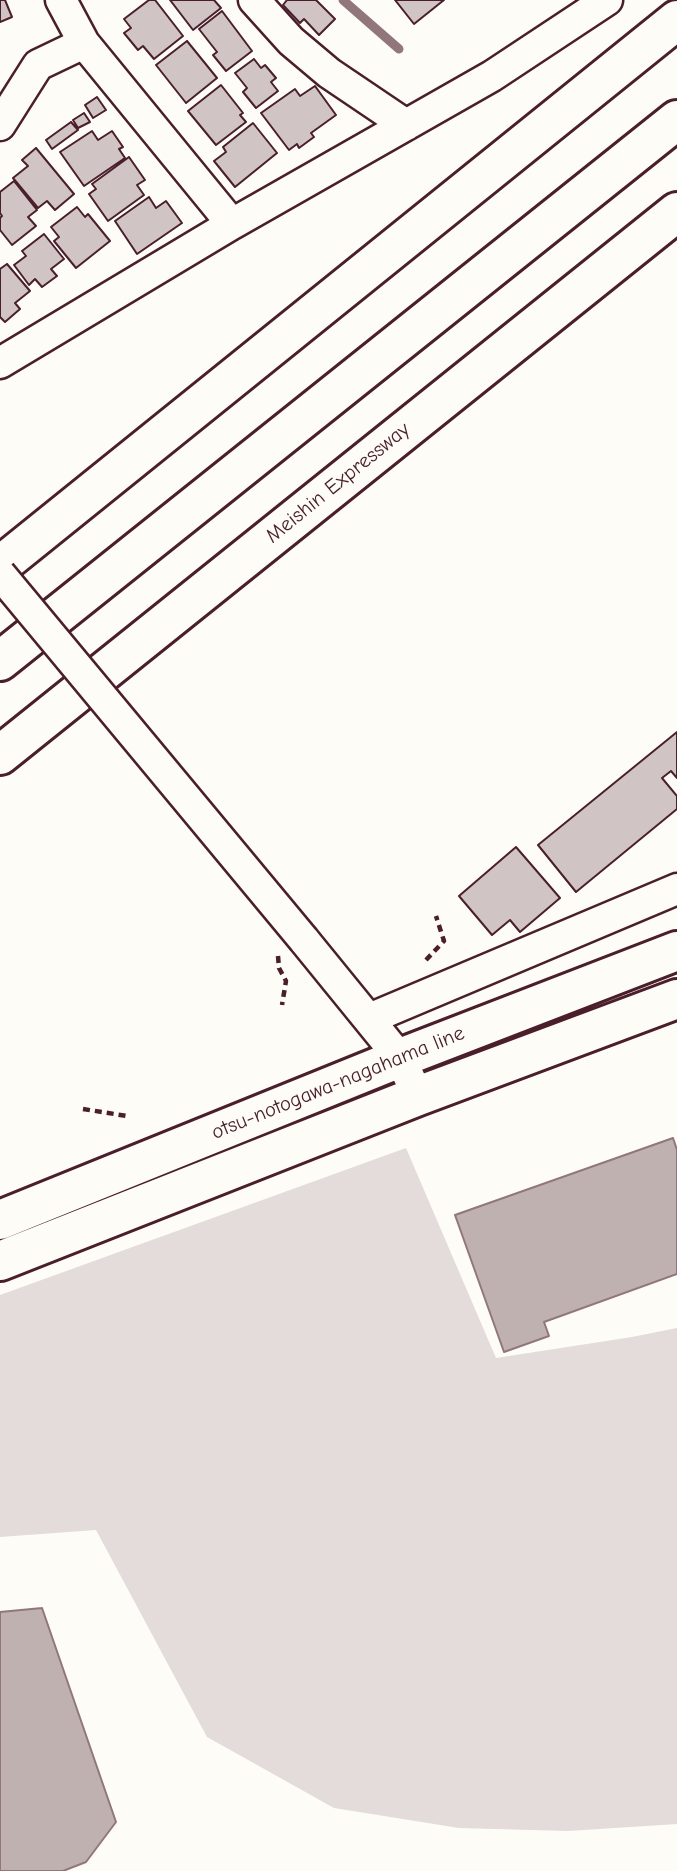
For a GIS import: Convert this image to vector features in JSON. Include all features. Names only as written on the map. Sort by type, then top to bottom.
[{"type":"main road","points":[[0,566],[677,20]]},
{"type":"main road","points":[[0,661],[677,118]]},
{"type":"main road","name":"Meishin Expressway","points":[[0,755],[677,212]]},
{"type":"main road","name":"otsu-notogawa-nagahama line","points":[[0,1220],[400,1058],[677,951]]},
{"type":"main road","name":"otsu-notogawa-nagahama line","points":[[0,1261],[418,1096],[677,999]]},
{"type":"street","points":[[61,0],[84,43],[232,224]]},
{"type":"street","points":[[254,0],[291,41],[329,73],[406,125]]},
{"type":"street","points":[[0,363],[232,224],[492,76],[607,0]]},
{"type":"street","points":[[0,125],[38,65],[84,43]]},
{"type":"street","points":[[0,574],[291,944],[369,1019],[400,1058],[418,1096]]},
{"type":"street","points":[[369,1019],[677,889]]},
{"type":"path","points":[[282,1005],[286,981],[279,968],[291,944]]},
{"type":"path","points":[[83,1109],[127,1116]]},
{"type":"shaded area","points":[[673,1138],[677,1150],[677,1274],[544,1322],[549,1336],[504,1352],[455,1215]]},
{"type":"shaded area","points":[[406,1148],[496,1358],[677,1328],[677,1824],[568,1831],[459,1828],[334,1808],[207,1737],[96,1530],[0,1537],[0,1295]]},
{"type":"shaded area","points":[[42,1608],[116,1822],[86,1862],[63,1871],[0,1871],[0,1612]]},
{"type":"building","points":[[0,0],[5,0],[12,17],[0,22]]},
{"type":"building","points":[[149,0],[155,0],[183,36],[154,59],[143,46],[138,50],[124,33],[131,28],[124,19]]},
{"type":"building","points":[[170,0],[214,0],[221,8],[193,30]]},
{"type":"building","points":[[287,0],[316,0],[335,19],[319,35],[304,19],[300,23],[283,5]]},
{"type":"building","points":[[395,0],[444,0],[414,24]]},
{"type":"building","points":[[222,11],[252,51],[226,71],[213,55],[217,52],[199,29]]},
{"type":"building","points":[[187,41],[217,78],[186,103],[156,65]]},
{"type":"building","points":[[254,59],[261,68],[265,65],[276,78],[271,82],[278,91],[256,108],[243,92],[247,88],[235,73]]},
{"type":"building","points":[[221,85],[243,113],[240,115],[246,122],[216,145],[188,111]]},
{"type":"building","points":[[315,86],[336,115],[311,133],[314,137],[299,148],[297,144],[289,150],[261,113],[295,89],[300,96]]},
{"type":"building","points":[[97,97],[106,110],[93,118],[85,105]]},
{"type":"building","points":[[84,113],[90,122],[78,128],[73,120]]},
{"type":"building","points":[[71,122],[78,130],[52,149],[46,140]]},
{"type":"building","points":[[253,123],[277,153],[235,187],[214,161],[226,152],[223,147]]},
{"type":"building","points":[[92,131],[98,140],[112,131],[123,147],[119,149],[125,158],[84,186],[60,152]]},
{"type":"building","points":[[36,148],[74,194],[55,210],[47,201],[38,208],[13,178],[28,166],[22,160]]},
{"type":"building","points":[[129,157],[145,180],[137,185],[144,195],[108,221],[89,194],[96,189],[92,184]]},
{"type":"building","points":[[14,181],[37,210],[28,217],[36,226],[12,245],[0,230],[0,192]]},
{"type":"building","points":[[149,197],[156,208],[166,201],[182,223],[137,254],[115,221]]},
{"type":"building","points":[[77,207],[85,217],[88,214],[110,241],[76,268],[54,241],[59,237],[51,227]]},
{"type":"building","points":[[44,234],[64,259],[51,269],[57,276],[42,287],[35,279],[29,285],[14,265],[26,256],[22,251]]},
{"type":"building","points":[[7,264],[30,291],[15,303],[20,309],[5,322],[0,317],[0,269]]},
{"type":"building","points":[[677,732],[677,778],[671,771],[662,778],[677,796],[677,809],[576,892],[538,845]]},
{"type":"building","points":[[516,847],[560,898],[520,932],[510,920],[492,935],[459,896]]},
{"type":"waterway","points":[[343,0],[399,49]]}]
